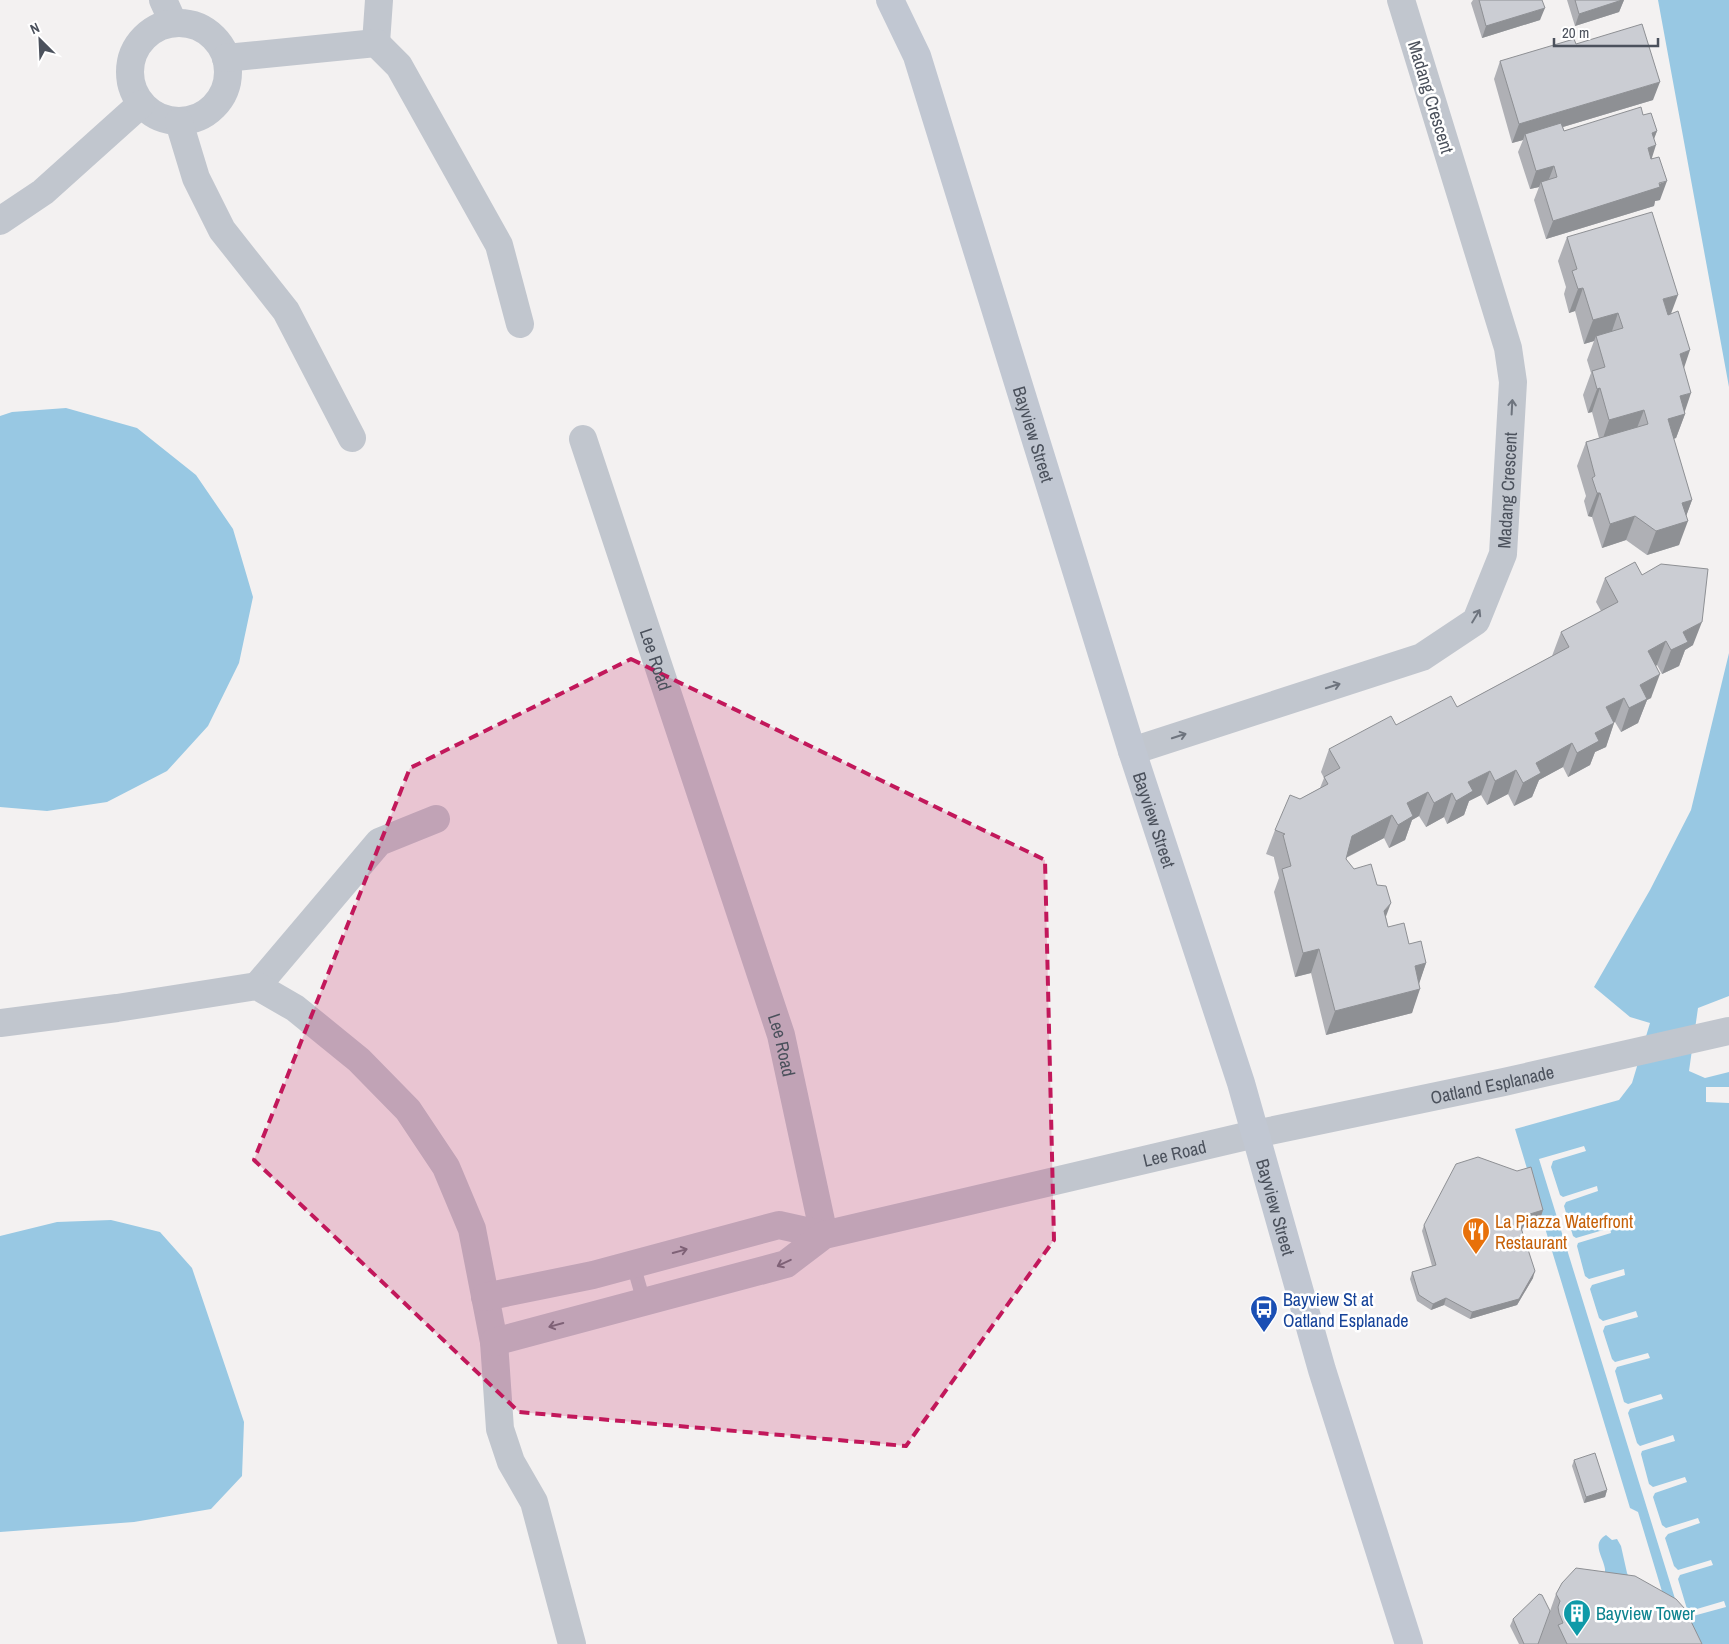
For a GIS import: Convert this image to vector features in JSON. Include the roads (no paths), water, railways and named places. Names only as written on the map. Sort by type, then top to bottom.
[{"type":"main road","name":"Bayview Street","points":[[890,0],[917,56],[1132,751],[1235,1065],[1322,1370],[1409,1644]]},
{"type":"street","points":[[376,44],[379,0]]},
{"type":"street","name":"Madang Crescent","points":[[1132,751],[1422,657],[1476,621],[1503,554],[1513,382],[1508,348],[1401,0]]},
{"type":"street","points":[[168,11],[211,34],[223,47],[229,69],[227,86],[222,98],[211,111],[196,119],[179,122],[154,115],[141,104],[132,88],[129,71],[135,49],[168,11]]},
{"type":"street","points":[[226,58],[376,44],[399,66],[500,245],[520,324]]},
{"type":"street","points":[[0,221],[43,192],[141,104]]},
{"type":"street","points":[[179,122],[196,178],[222,230],[286,310],[352,438]]},
{"type":"street","name":"Lee Road","points":[[584,439],[780,1035],[824,1235],[1255,1134]]},
{"type":"street","points":[[257,986],[379,842],[436,818]]},
{"type":"street","points":[[0,1023],[117,1008],[257,986],[295,1008],[359,1060],[408,1110],[446,1166],[472,1229],[494,1342],[500,1429],[511,1462],[534,1502],[572,1644]]},
{"type":"street","name":"Oatland Esplanade","points":[[1255,1134],[1504,1082],[1729,1031]]},
{"type":"street","points":[[485,1297],[593,1275],[779,1225],[824,1235]]},
{"type":"street","points":[[494,1342],[786,1264],[824,1235]]},
{"type":"lane","points":[[633,1264],[644,1302]]},
{"type":"water","points":[[1658,0],[1729,0],[1729,387]]},
{"type":"water","points":[[66,408],[137,428],[196,475],[233,529],[253,597],[239,663],[208,726],[167,771],[107,802],[47,811],[0,807],[0,416],[12,412]]},
{"type":"water","points":[[1729,653],[1729,996],[1698,1008],[1689,1071],[1705,1078],[1729,1072],[1729,1644],[1672,1644],[1667,1608],[1638,1512],[1630,1508],[1515,1129],[1619,1100],[1632,1083],[1650,1023],[1630,1017],[1594,987],[1650,890],[1691,810]]},
{"type":"water","points":[[111,1220],[160,1232],[192,1268],[244,1422],[242,1476],[211,1509],[134,1522],[0,1532],[0,1236],[57,1222]]},
{"type":"water","points":[[1606,1535],[1612,1540],[1617,1539],[1621,1546],[1627,1573],[1636,1593],[1605,1582],[1605,1569],[1599,1550],[1599,1542]]},
{"type":"place","name":"La Piazza Waterfront Restaurant","points":[[1476,1255]]},
{"type":"place","name":"Bayview St at Oatland Esplanade","points":[[1264,1333]]},
{"type":"place","name":"Bayview Tower","points":[[1577,1637]]}]
